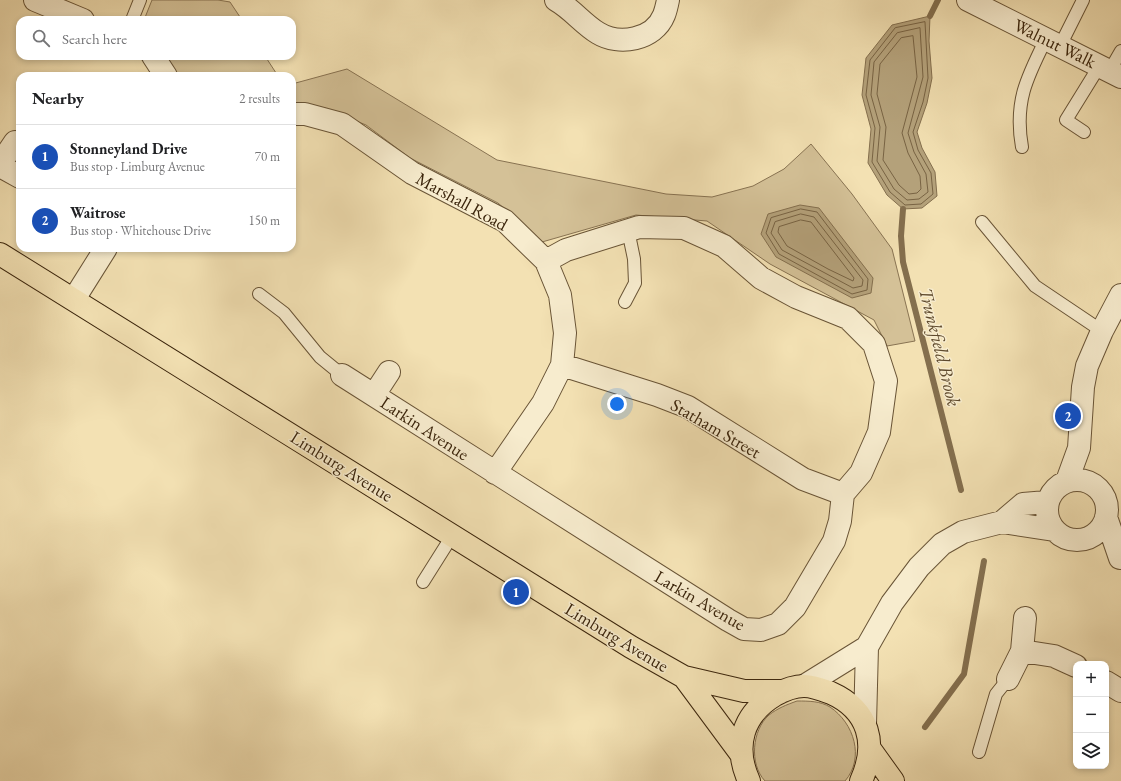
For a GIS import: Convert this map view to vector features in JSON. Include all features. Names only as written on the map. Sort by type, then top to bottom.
[{"type":"main road","name":"Limburg Avenue","points":[[0,254],[631,647],[684,677],[744,691],[783,691]]},
{"type":"main road","name":"Limburg Avenue","points":[[684,677],[741,754]]},
{"type":"main road","points":[[749,781],[741,754],[743,735],[748,720],[765,701],[783,691],[804,686],[823,690],[850,704],[859,713],[869,737],[870,749],[867,767],[861,781]]},
{"type":"main road","points":[[870,749],[893,781]]},
{"type":"street","points":[[35,0],[73,16]]},
{"type":"street","points":[[556,0],[598,33],[611,39],[628,40],[649,34],[664,16],[668,0]]},
{"type":"street","name":"Walnut Walk","points":[[968,0],[1110,71]]},
{"type":"street","points":[[156,60],[163,72]]},
{"type":"street","name":"Marshall Road","points":[[296,114],[305,114],[342,124],[412,174],[505,221],[546,261],[560,295],[565,333],[562,364],[543,402],[495,473]]},
{"type":"street","points":[[15,142],[0,165],[16,175]]},
{"type":"street","points":[[546,261],[566,250],[639,227],[684,228],[724,246],[761,278],[796,297],[848,318],[874,344],[886,382],[879,432],[861,473],[843,494]]},
{"type":"street","points":[[74,299],[103,252]]},
{"type":"street","points":[[1067,481],[1079,448],[1083,387],[1087,366],[1102,331],[1121,295]]},
{"type":"street","name":"Statham Street","points":[[562,364],[657,395],[688,407],[803,479],[843,494]]},
{"type":"street","name":"Larkin Avenue","points":[[374,395],[389,372]]},
{"type":"street","name":"Larkin Avenue","points":[[342,375],[744,629],[761,630],[778,624],[795,607],[834,541],[840,521],[843,494]]},
{"type":"street","points":[[1079,448],[1095,486],[1105,499],[1107,508],[1106,517],[1098,532],[1084,540]]},
{"type":"street","points":[[1054,530],[1047,517],[1047,502],[1054,489],[1067,481],[1081,480],[1095,486]]},
{"type":"street","points":[[1002,522],[1023,504],[1047,502]]},
{"type":"street","points":[[1106,517],[1121,558]]},
{"type":"street","points":[[864,724],[868,647],[892,603],[919,567],[942,544],[963,532],[1002,522],[1054,530],[1066,538],[1084,540],[1121,558]]},
{"type":"street","points":[[1008,679],[1022,651],[1025,618]]},
{"type":"street","points":[[804,686],[868,647]]},
{"type":"street","points":[[1022,651],[1054,656],[1073,665]]},
{"type":"street","points":[[1109,684],[1121,691]]},
{"type":"lane","points":[[134,16],[140,0]]},
{"type":"lane","points":[[1022,146],[1020,110],[1022,93],[1027,77],[1083,0]]},
{"type":"lane","points":[[1084,132],[1066,120],[1110,71],[1121,51]]},
{"type":"lane","points":[[982,222],[1035,286],[1102,331]]},
{"type":"lane","points":[[625,302],[634,283],[634,260],[628,230]]},
{"type":"lane","points":[[259,294],[284,313],[320,357],[342,375]]},
{"type":"lane","points":[[423,582],[452,536]]},
{"type":"lane","points":[[979,752],[996,694],[1008,679]]},
{"type":"shaded area","points":[[152,0],[218,0],[230,2],[239,16],[146,16]]},
{"type":"shaded area","points":[[165,60],[268,60],[275,72],[173,72]]},
{"type":"shaded area","points":[[347,69],[497,160],[666,194],[712,197],[753,186],[784,169],[811,144],[852,194],[892,249],[915,341],[887,346],[874,320],[770,264],[707,221],[636,215],[542,242],[498,203],[410,158],[366,125],[325,108],[296,103],[296,83]]},
{"type":"shaded area","points":[[797,701],[814,702],[830,707],[845,722],[851,731],[854,741],[854,762],[851,772],[845,781],[765,781],[760,774],[756,766],[755,747],[756,738],[763,721],[776,710]]},
{"type":"water","points":[[930,16],[929,41],[932,78],[927,103],[917,132],[922,148],[935,172],[937,196],[922,208],[903,209],[887,195],[868,163],[871,129],[862,95],[866,58],[892,25]]},
{"type":"water","points":[[800,205],[819,208],[873,278],[871,293],[852,298],[776,257],[761,234],[768,214]]},
{"type":"waterway","name":"Trunkfield Brook","points":[[930,16],[938,0]]},
{"type":"waterway","name":"Trunkfield Brook","points":[[903,209],[901,236],[903,262],[961,490]]},
{"type":"waterway","points":[[925,727],[964,674],[984,561]]},
{"type":"place","name":"Waitrose","points":[[1068,416]]},
{"type":"place","name":"Stonneyland Drive","points":[[516,592]]}]
